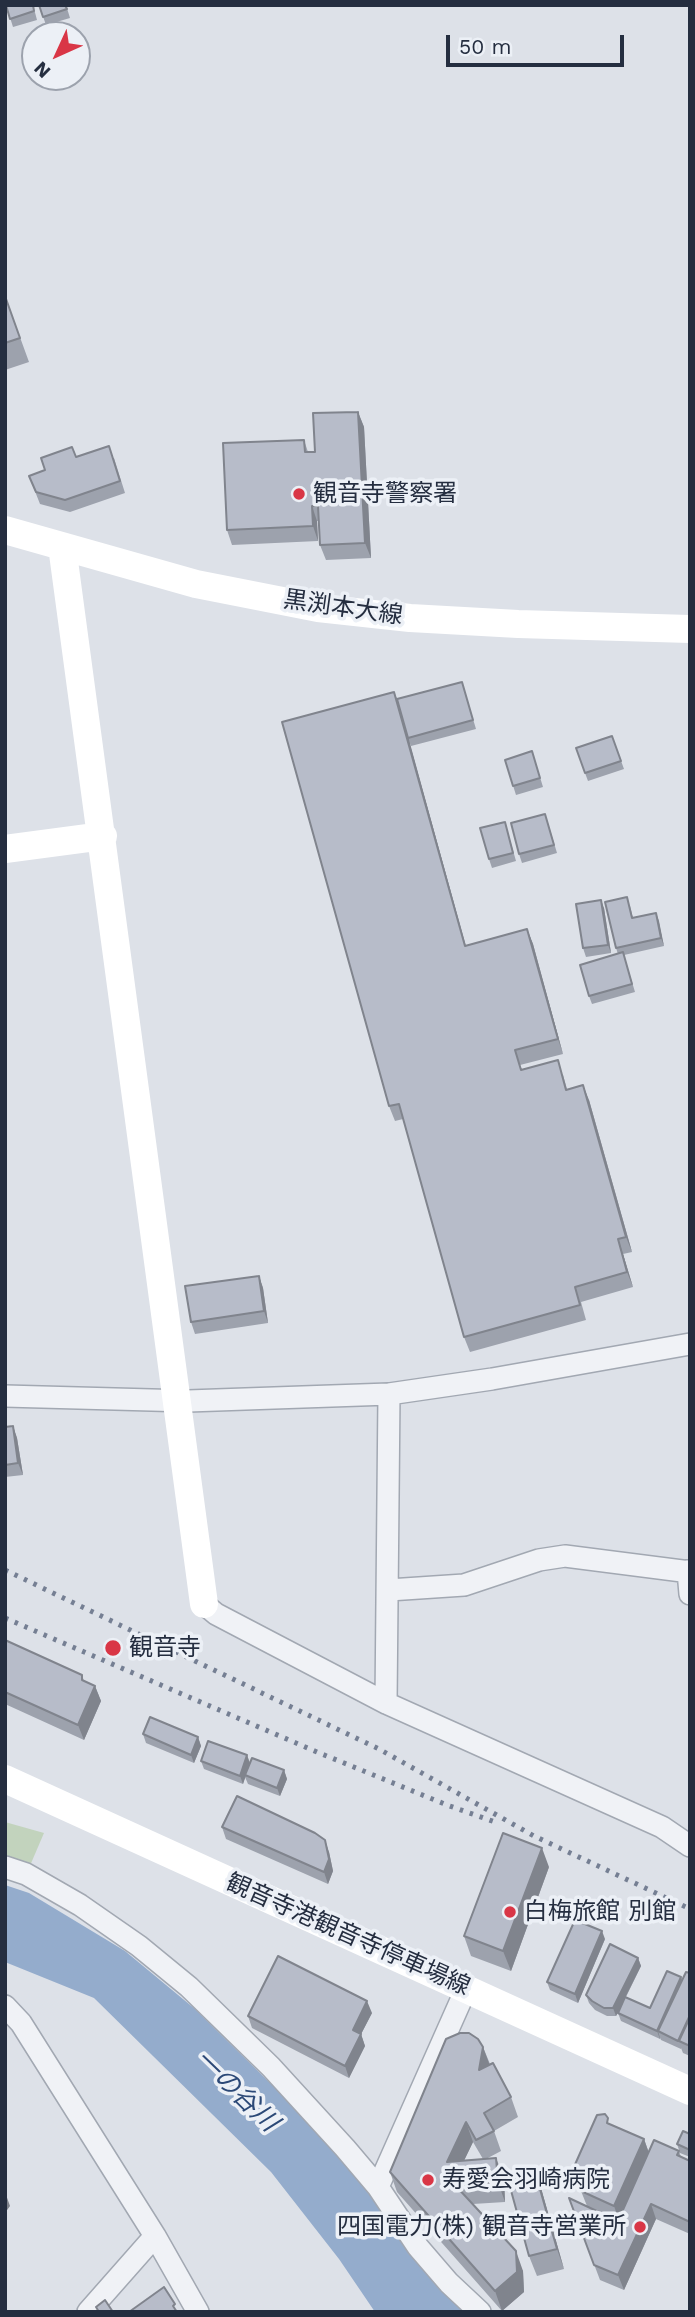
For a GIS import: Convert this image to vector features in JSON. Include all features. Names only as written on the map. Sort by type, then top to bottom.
[{"type":"main road","name":"黒渕本大線","points":[[5,530],[196,584],[318,608],[410,618],[690,629]]},
{"type":"main road","points":[[62,547],[103,836],[204,1604]]},
{"type":"main road","points":[[5,849],[103,836]]},
{"type":"main road","name":"観音寺港観音寺停車場線","points":[[5,1779],[690,2091]]},
{"type":"street","points":[[5,1396],[177,1400],[389,1394],[690,1344]]},
{"type":"street","points":[[386,1703],[389,1394]]},
{"type":"street","points":[[389,1590],[464,1585],[539,1560],[565,1556],[689,1572],[690,1594]]},
{"type":"street","points":[[204,1604],[215,1614],[386,1703],[662,1827],[690,1846]]},
{"type":"street","points":[[5,1867],[26,1874],[80,1905],[139,1946],[189,1987],[271,2067],[345,2148],[378,2188],[418,2246],[449,2283],[480,2312]]},
{"type":"street","points":[[378,2188],[466,1989]]},
{"type":"street","points":[[5,2006],[21,2023],[155,2236],[198,2312]]},
{"type":"street","points":[[88,2312],[155,2236]]},
{"type":"green space","points":[[5,1822],[44,1833],[29,1868],[5,1860]]},
{"type":"water","name":"一の谷川","points":[[5,1885],[29,1893],[125,1951],[195,2009],[331,2143],[411,2250],[466,2312],[375,2312],[339,2259],[271,2172],[94,1998],[5,1962]]},
{"type":"building","points":[[6,5],[33,5],[34,11],[10,19]]},
{"type":"building","points":[[39,5],[65,5],[67,9],[43,17]]},
{"type":"building","points":[[5,296],[20,338],[5,343]]},
{"type":"building","name":"観音寺警察署","points":[[358,412],[365,543],[320,545],[318,506],[312,506],[313,526],[227,530],[223,443],[304,440],[305,452],[315,452],[313,413]]},
{"type":"building","points":[[109,446],[120,481],[65,500],[36,492],[29,476],[45,470],[41,458],[72,447],[76,457]]},
{"type":"building","points":[[462,682],[473,720],[408,738],[397,699]]},
{"type":"building","points":[[394,692],[465,946],[527,929],[558,1039],[515,1050],[521,1070],[558,1060],[566,1090],[583,1085],[626,1237],[618,1239],[627,1272],[575,1287],[580,1305],[464,1337],[399,1104],[389,1106],[282,722]]},
{"type":"building","points":[[612,736],[621,761],[585,773],[576,748]]},
{"type":"building","points":[[532,751],[540,778],[513,786],[505,760]]},
{"type":"building","points":[[545,814],[554,845],[519,854],[511,823]]},
{"type":"building","points":[[505,822],[513,853],[489,859],[480,828]]},
{"type":"building","points":[[627,897],[632,918],[656,913],[661,938],[616,948],[605,902]]},
{"type":"building","points":[[601,900],[608,945],[583,948],[576,904]]},
{"type":"building","points":[[623,952],[632,984],[589,996],[580,965]]},
{"type":"building","points":[[259,1276],[264,1311],[191,1322],[185,1286]]},
{"type":"building","points":[[13,1426],[18,1463],[5,1465],[5,1427]]},
{"type":"building","points":[[5,1640],[82,1675],[82,1680],[95,1686],[78,1725],[5,1692]]},
{"type":"building","points":[[150,1717],[198,1737],[191,1755],[143,1734]]},
{"type":"building","points":[[208,1741],[247,1755],[240,1776],[201,1761]]},
{"type":"building","points":[[252,1758],[284,1770],[277,1788],[245,1775]]},
{"type":"building","points":[[237,1796],[325,1840],[329,1859],[324,1872],[222,1827]]},
{"type":"building","points":[[503,1833],[542,1848],[503,1951],[464,1936]]},
{"type":"building","points":[[575,1920],[602,1931],[575,1994],[547,1982]]},
{"type":"building","points":[[610,1944],[638,1958],[613,2008],[604,2008],[586,1995]]},
{"type":"building","points":[[278,1956],[367,2001],[353,2030],[361,2034],[345,2066],[248,2016]]},
{"type":"building","points":[[667,1971],[681,1977],[657,2031],[618,2013],[625,1997],[650,2008]]},
{"type":"building","points":[[686,1972],[690,1973],[690,2015],[678,2041],[658,2031]]},
{"type":"building","points":[[690,2017],[690,2046],[679,2041]]},
{"type":"building","name":"寿愛会羽崎病院","points":[[460,2033],[469,2033],[478,2039],[483,2047],[479,2070],[493,2063],[511,2097],[484,2113],[494,2131],[476,2140],[466,2122],[447,2162],[496,2158],[498,2182],[455,2185],[516,2251],[517,2272],[495,2291],[390,2172],[446,2039]]},
{"type":"building","points":[[605,2114],[607,2123],[644,2139],[614,2206],[581,2191],[588,2176],[573,2169],[597,2115]]},
{"type":"building","points":[[683,2131],[690,2134],[690,2150],[677,2144]]},
{"type":"building","name":"四国電力(株) 観音寺営業所","points":[[654,2140],[679,2151],[677,2155],[690,2161],[690,2222],[651,2204],[618,2275],[594,2265],[569,2198],[618,2221]]},
{"type":"building","points":[[534,2168],[557,2249],[529,2256],[507,2176]]},
{"type":"building","points":[[164,2287],[177,2312],[129,2312]]},
{"type":"building","points":[[105,2300],[113,2312],[99,2312],[96,2307]]},
{"type":"railway","points":[[5,1570],[379,1749],[534,1836],[690,1909]]},
{"type":"railway","points":[[5,1618],[317,1752],[495,1822]]},
{"type":"place","name":"観音寺警察署","points":[[299,494]]},
{"type":"place","name":"観音寺","points":[[113,1648]]},
{"type":"place","name":"白梅旅館 別館","points":[[510,1912]]},
{"type":"place","name":"寿愛会羽崎病院","points":[[428,2180]]},
{"type":"place","name":"四国電力(株) 観音寺営業所","points":[[640,2227]]}]
